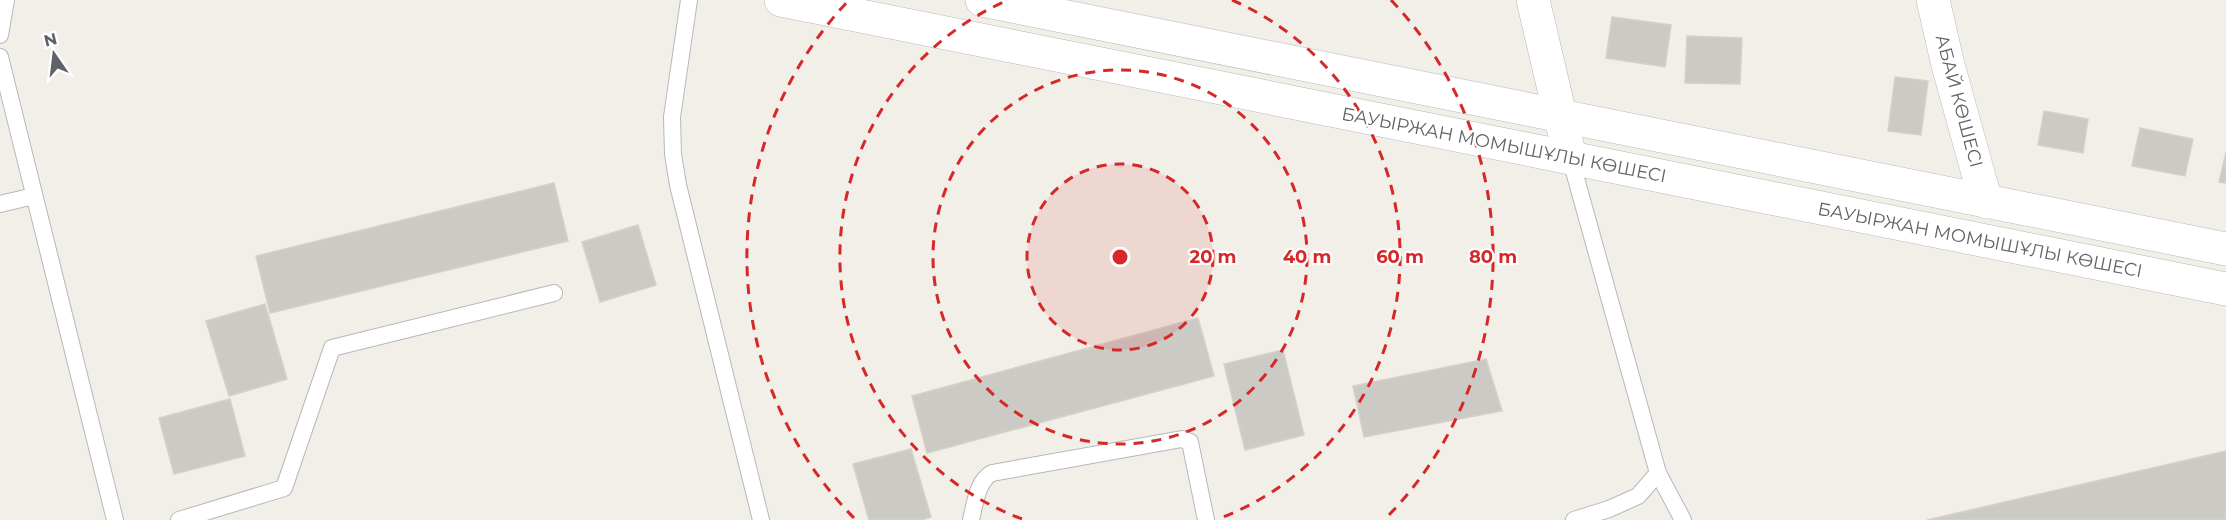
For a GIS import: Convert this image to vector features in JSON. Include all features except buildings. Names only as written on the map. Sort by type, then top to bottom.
[{"type":"street","name":"БАУЫРЖАН МОМЫШҰЛЫ КӨШЕСІ","points":[[781,0],[2226,289]]},
{"type":"street","name":"БАУЫРЖАН МОМЫШҰЛЫ КӨШЕСІ","points":[[982,0],[2226,249]]},
{"type":"street","points":[[1533,0],[1570,157]]},
{"type":"street","name":"АБАЙ КӨШЕСІ","points":[[1933,0],[1948,65],[1986,202]]},
{"type":"lane","points":[[0,35],[6,0]]},
{"type":"lane","points":[[689,0],[672,117],[673,154],[678,185],[761,520]]},
{"type":"lane","points":[[0,57],[115,520]]},
{"type":"lane","points":[[1570,157],[1658,473],[1683,520]]},
{"type":"lane","points":[[0,204],[34,196]]},
{"type":"lane","points":[[179,520],[284,488],[332,348],[554,293]]},
{"type":"lane","points":[[970,520],[984,477],[992,473],[1182,439],[1190,442],[1206,520]]},
{"type":"lane","points":[[1574,520],[1609,509],[1638,496],[1658,473]]}]
